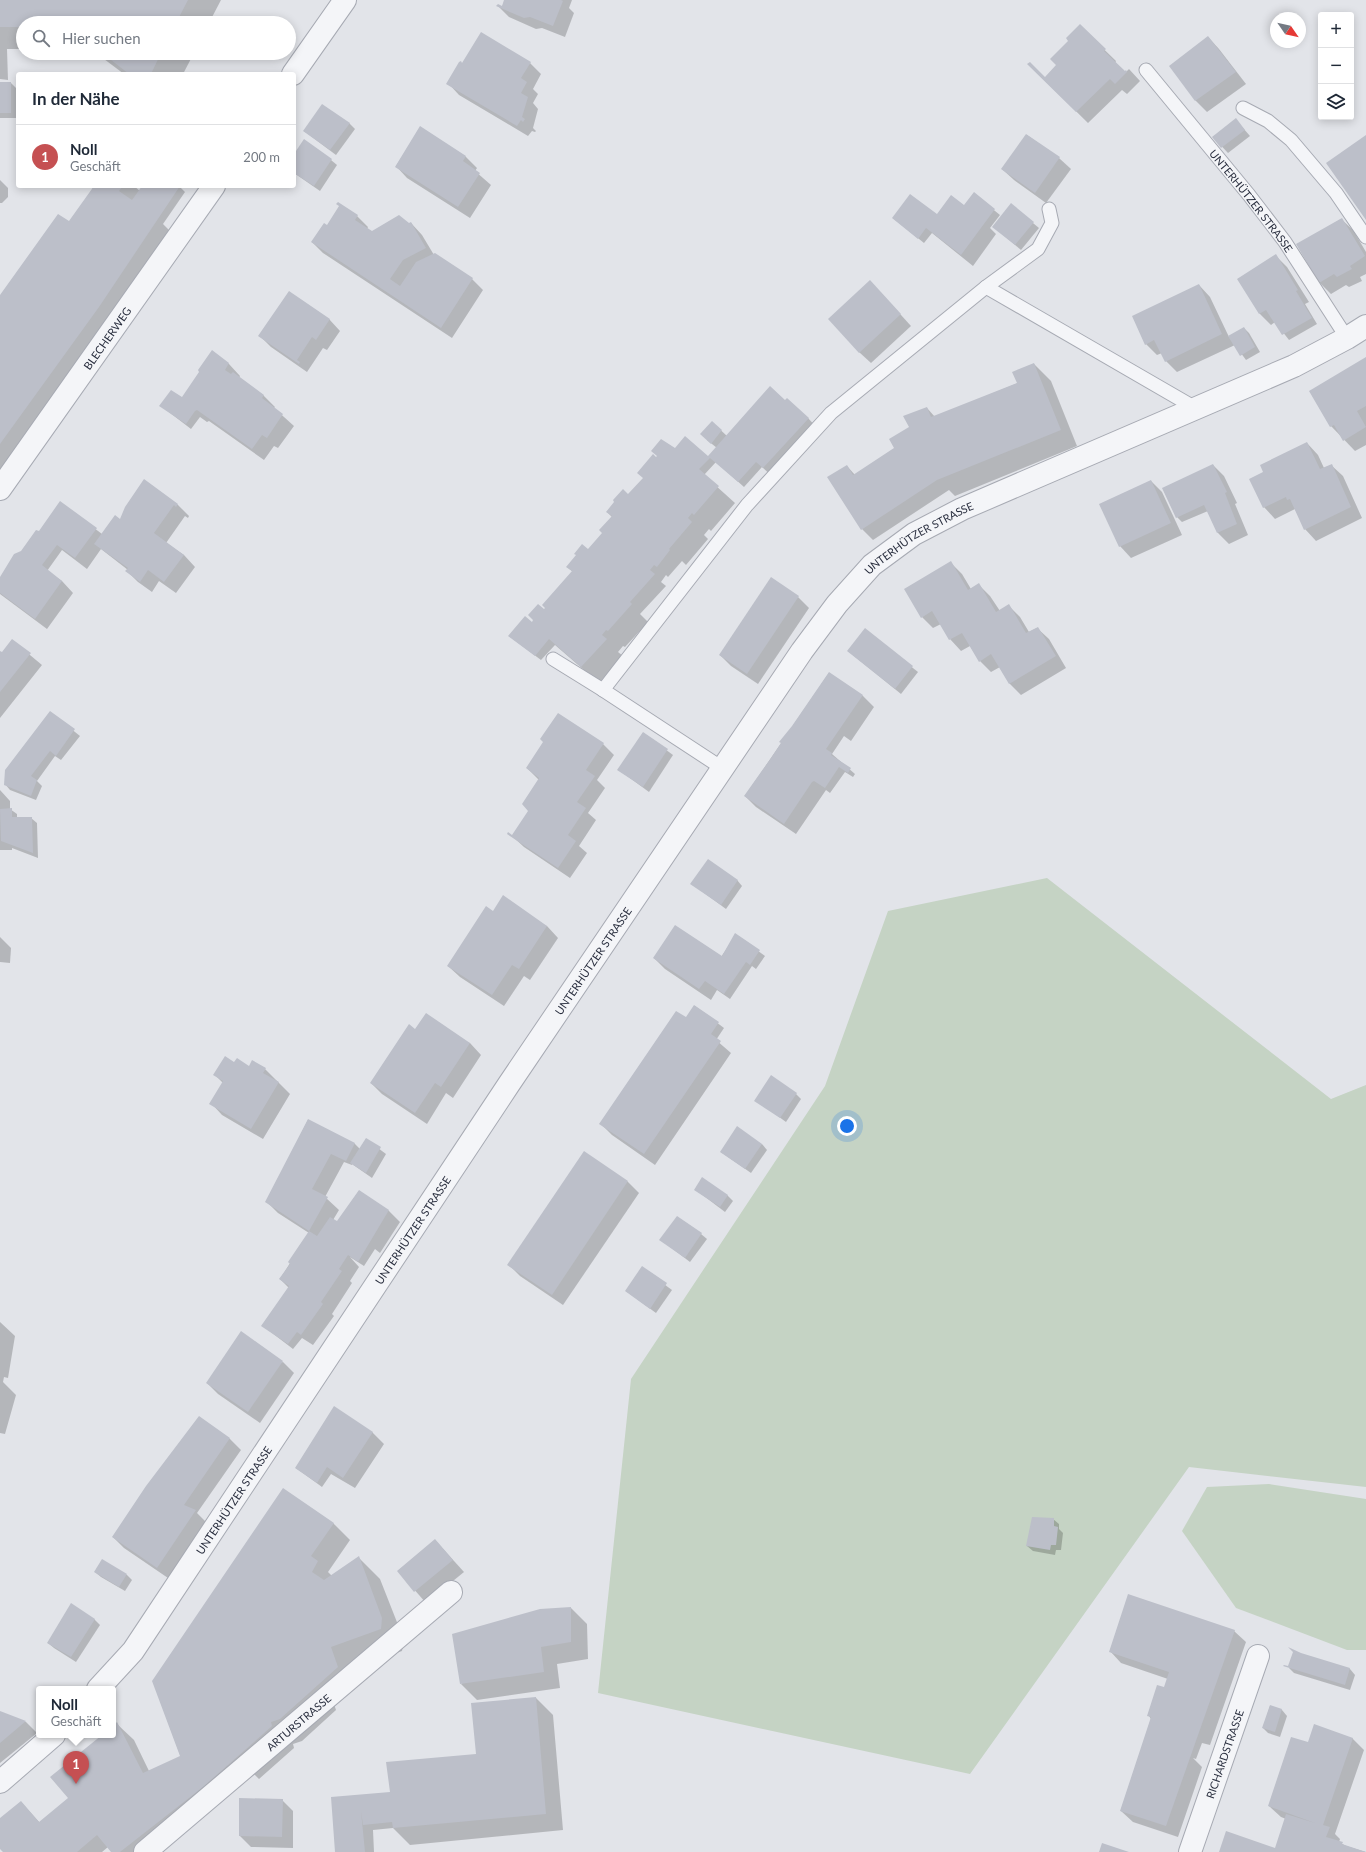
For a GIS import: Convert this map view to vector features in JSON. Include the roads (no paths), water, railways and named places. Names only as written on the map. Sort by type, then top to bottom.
[{"type":"street","points":[[294,72],[345,0]]},
{"type":"street","name":"BLECHERWEG","points":[[0,489],[213,188]]},
{"type":"street","name":"UNTERHÜTZER STRASSE","points":[[101,1686],[133,1651],[509,1084],[806,645],[837,604],[872,565],[914,534],[962,509],[1294,366],[1347,338],[1366,326]]},
{"type":"street","name":"ARTURSTRASSE","points":[[145,1852],[451,1592]]},
{"type":"street","name":"RICHARDSTRASSE","points":[[1190,1852],[1258,1656]]},
{"type":"street","points":[[0,1782],[51,1738]]},
{"type":"lane","name":"UNTERHÜTZER STRASSE","points":[[1146,70],[1249,194],[1280,236],[1347,338]]},
{"type":"lane","points":[[1243,108],[1268,120],[1291,140],[1336,193],[1366,237]]},
{"type":"lane","points":[[603,690],[747,505],[831,413],[986,287],[1038,249],[1052,223],[1049,209]]},
{"type":"lane","points":[[986,287],[1197,409]]},
{"type":"lane","points":[[553,659],[722,768]]},
{"type":"place","name":"Noll","points":[[76,1784]]}]
